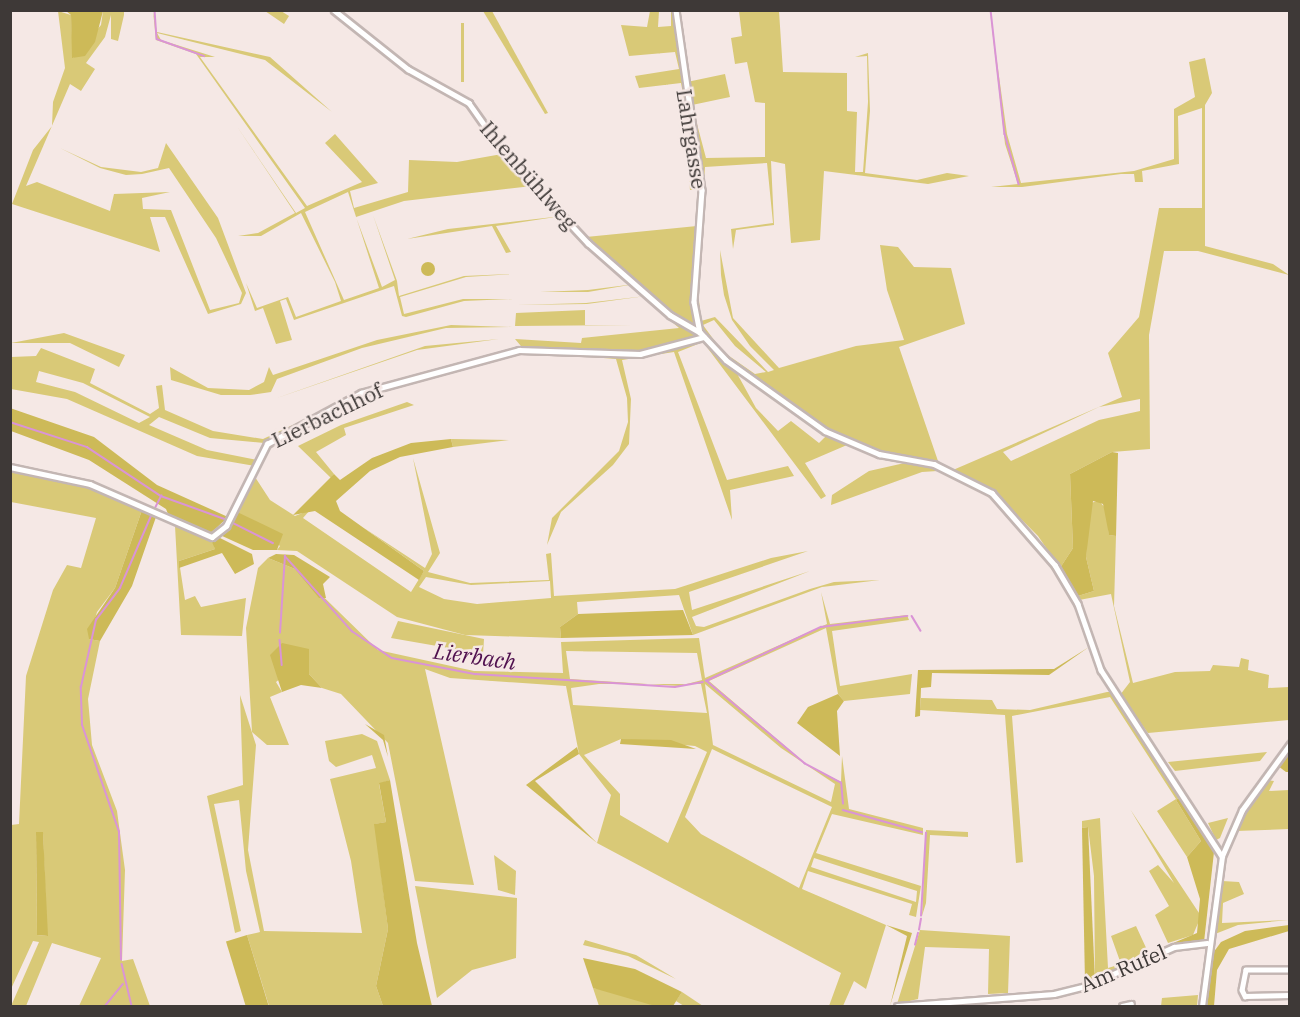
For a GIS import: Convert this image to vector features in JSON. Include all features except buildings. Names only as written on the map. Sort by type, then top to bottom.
[{"type":"street","name":"Ihlenbühlweg","points":[[334,10],[408,69],[469,104],[505,153],[588,243],[702,335],[726,360],[825,431],[879,454],[934,464],[992,493],[1055,564],[1078,604],[1101,670],[1222,856]]},
{"type":"street","name":"Lahrgasse","points":[[676,10],[702,190],[694,302],[702,335]]},
{"type":"street","points":[[690,327],[698,323]]},
{"type":"street","name":"Lierbachhof","points":[[10,467],[90,484],[212,537],[226,526],[259,466],[263,447],[361,393],[519,350],[640,354],[702,335]]},
{"type":"street","points":[[1202,1006],[1207,943],[1222,856],[1242,810],[1290,744]]},
{"type":"street","name":"Am Rufel","points":[[897,1006],[1054,994],[1086,986],[1174,947],[1207,943]]},
{"type":"street","points":[[1290,970],[1246,970],[1242,990],[1245,996],[1290,995]]},
{"type":"street","points":[[1122,1006],[1131,1004]]},
{"type":"shaded area","points":[[58,11],[71,15],[73,58],[101,25],[103,11],[124,11],[118,41],[111,39],[111,15],[105,37],[86,63],[95,69],[81,91],[70,84],[52,126],[53,102],[65,68]]},
{"type":"shaded area","points":[[66,11],[103,11],[95,42],[85,56],[72,58],[71,15]]},
{"type":"shaded area","points":[[153,11],[157,32],[270,57],[332,112],[265,60],[157,33],[161,40],[215,57],[200,57],[307,206],[362,182],[325,143],[335,134],[378,183],[350,191],[354,208],[408,192],[409,160],[457,162],[502,154],[532,186],[404,201],[356,217],[348,192],[305,212],[344,300],[379,288],[357,219],[382,287],[395,280],[373,215],[397,281],[399,296],[464,276],[513,274],[466,277],[400,297],[404,314],[463,299],[513,299],[464,301],[406,317],[402,316],[394,286],[294,320],[286,299],[280,301],[292,340],[276,344],[263,308],[255,311],[246,283],[257,308],[288,297],[296,317],[341,301],[335,282],[301,213],[261,236],[238,236],[258,233],[295,213],[236,125],[296,213],[305,208],[196,54],[156,40]]},
{"type":"shaded area","points":[[265,11],[281,11],[289,16],[284,24]]},
{"type":"shaded area","points":[[483,11],[492,11],[548,113],[545,114]]},
{"type":"shaded area","points":[[650,11],[659,11],[658,27],[671,26],[671,11],[679,11],[687,82],[725,74],[730,97],[692,105],[706,158],[765,157],[765,103],[755,102],[747,62],[735,64],[731,38],[742,36],[739,11],[779,11],[783,72],[847,73],[847,111],[857,112],[855,172],[863,172],[868,102],[867,56],[855,57],[868,53],[870,111],[865,173],[917,180],[947,173],[969,176],[928,184],[824,171],[820,240],[791,243],[785,164],[771,161],[774,225],[736,230],[733,249],[731,229],[773,223],[767,163],[705,167],[697,280],[701,321],[715,317],[768,372],[774,370],[750,346],[732,320],[724,295],[720,250],[733,318],[779,368],[856,346],[904,340],[887,290],[880,245],[898,247],[914,267],[951,268],[965,324],[899,347],[938,461],[953,470],[922,472],[831,505],[832,495],[869,471],[909,462],[847,445],[805,463],[826,496],[821,499],[703,342],[678,352],[727,480],[788,466],[794,476],[730,490],[732,520],[674,352],[622,360],[631,399],[629,444],[613,465],[561,512],[547,545],[552,518],[619,451],[628,422],[627,398],[616,359],[526,352],[515,339],[581,343],[582,338],[679,328],[671,321],[676,315],[586,237],[697,226],[700,190],[690,190],[689,181],[699,180],[681,83],[639,88],[635,76],[679,69],[675,52],[629,56],[621,25],[647,27]],"holes":[[[714,320],[735,346],[766,372],[755,374],[722,351],[703,325]],[[734,368],[752,379],[826,436],[819,443],[791,421],[778,431],[756,408]]]},
{"type":"shaded area","points":[[990,11],[1007,134],[1021,183],[1134,171],[1174,159],[1174,109],[1195,97],[1189,62],[1205,58],[1212,93],[1205,105],[1205,246],[1273,264],[1289,275],[1198,251],[1164,251],[1149,335],[1150,449],[1112,452],[1070,474],[1073,548],[1060,568],[1038,536],[993,491],[953,470],[1122,397],[1108,353],[1139,317],[1159,208],[1202,208],[1202,108],[1178,116],[1179,164],[1142,171],[1143,182],[1135,182],[1134,174],[1121,174],[1022,187],[991,187],[1018,184],[1005,144]],"holes":[[[1140,399],[1140,411],[1099,420],[1011,461],[1003,452],[1099,407]]]},
{"type":"shaded area","points":[[461,23],[464,23],[464,82],[461,82]]},
{"type":"shaded area","points":[[52,126],[26,186],[37,182],[110,211],[114,194],[170,192],[142,198],[143,209],[171,210],[210,310],[239,303],[242,293],[216,238],[169,168],[126,175],[100,168],[60,148],[101,167],[141,172],[158,168],[166,143],[218,218],[246,293],[241,304],[208,314],[165,217],[150,217],[160,252],[12,204],[33,150]]},
{"type":"shaded area","points":[[562,216],[496,226],[511,252],[506,253],[492,226],[407,239],[448,229]]},
{"type":"shaded area","points":[[428,262],[433,264],[435,269],[433,274],[428,276],[423,274],[421,269],[423,264]]},
{"type":"shaded area","points":[[635,284],[588,292],[540,292],[588,290]]},
{"type":"shaded area","points":[[646,296],[587,304],[517,305],[586,303]]},
{"type":"shaded area","points":[[585,310],[585,325],[633,325],[515,326],[516,313]]},
{"type":"shaded area","points":[[451,325],[512,327],[446,328],[362,348],[277,379],[271,392],[221,395],[171,380],[170,367],[208,388],[249,390],[264,382],[269,367],[273,375],[377,340]]},
{"type":"shaded area","points":[[64,333],[125,355],[119,367],[70,343],[11,343]]},
{"type":"shaded area","points":[[499,339],[417,350],[274,399],[425,346]]},
{"type":"shaded area","points":[[41,348],[95,369],[90,383],[150,414],[159,408],[156,386],[162,385],[165,410],[213,431],[263,439],[316,414],[264,443],[210,438],[159,417],[149,425],[207,450],[257,460],[255,466],[197,456],[67,399],[11,389],[11,357],[36,356]],"holes":[[[39,371],[83,383],[150,417],[139,423],[75,392],[36,382]]]},
{"type":"shaded area","points":[[407,402],[414,405],[344,428],[346,435],[316,452],[334,474],[331,478],[298,446],[341,425]]},
{"type":"shaded area","points":[[10,408],[94,437],[157,485],[228,517],[210,534],[170,519],[166,509],[89,460],[11,431]]},
{"type":"shaded area","points":[[451,439],[509,440],[453,447]]},
{"type":"shaded area","points":[[451,439],[453,447],[400,457],[370,471],[336,501],[340,511],[424,571],[419,580],[315,511],[293,515],[334,474],[340,480],[372,458],[411,443]]},
{"type":"shaded area","points":[[1112,452],[1118,453],[1116,536],[1109,535],[1103,504],[1093,501],[1086,557],[1094,591],[1078,596],[1060,568],[1073,548],[1070,474]]},
{"type":"shaded area","points":[[413,458],[440,553],[428,572],[470,583],[549,580],[546,554],[551,553],[554,596],[675,589],[771,558],[808,551],[689,592],[692,610],[810,571],[692,617],[696,626],[704,627],[834,582],[880,580],[822,587],[693,635],[679,595],[577,602],[578,614],[560,627],[561,638],[465,635],[397,617],[297,551],[277,550],[280,546],[235,511],[255,477],[270,500],[295,516],[310,510],[303,518],[411,592],[424,571],[364,528],[425,568],[432,554]],"holes":[[[426,577],[471,585],[550,581],[551,598],[477,604],[444,599],[419,587]]]},
{"type":"shaded area","points":[[11,471],[82,483],[142,510],[115,588],[97,612],[89,639],[100,641],[88,699],[92,745],[117,811],[125,870],[122,961],[133,959],[150,1006],[79,1006],[101,958],[52,943],[26,1006],[11,1006],[39,942],[33,941],[11,989],[11,825],[19,824],[26,676],[53,590],[67,565],[81,568],[96,518],[11,502]],"holes":[[[36,832],[43,833],[47,936],[37,935]]]},
{"type":"shaded area","points":[[1099,501],[1107,510],[1109,535],[1116,536],[1114,606],[1133,683],[1175,672],[1210,671],[1213,665],[1239,667],[1241,658],[1249,660],[1248,670],[1269,675],[1268,688],[1289,687],[1289,720],[1148,733],[1120,695],[1130,682],[1111,594],[1079,600],[1078,596],[1094,591],[1086,557],[1088,513],[1090,503]]},
{"type":"shaded area","points":[[142,510],[156,517],[132,586],[100,641],[89,639],[87,629],[115,588]]},
{"type":"shaded area","points":[[235,511],[283,534],[277,550],[253,550],[220,535]]},
{"type":"shaded area","points":[[175,526],[213,539],[215,549],[179,561],[185,600],[195,596],[201,607],[246,598],[242,636],[181,635]]},
{"type":"shaded area","points":[[218,537],[252,554],[254,564],[235,574],[222,553],[179,568],[179,561],[215,549],[212,542]]},
{"type":"shaded area","points":[[276,554],[294,555],[330,577],[323,584],[326,598],[319,598],[295,569],[268,558]]},
{"type":"shaded area","points":[[268,558],[295,569],[378,650],[474,671],[563,673],[561,642],[699,638],[705,678],[827,624],[821,592],[830,624],[907,615],[909,620],[832,631],[840,686],[912,674],[910,694],[844,701],[838,694],[826,628],[709,681],[806,764],[841,782],[842,756],[849,809],[923,828],[923,835],[832,814],[816,853],[921,886],[916,917],[909,915],[912,904],[808,871],[802,889],[886,925],[866,989],[854,981],[843,1006],[829,1006],[841,973],[597,843],[611,795],[579,754],[566,686],[450,678],[425,669],[474,885],[415,881],[388,743],[341,694],[322,688],[309,674],[309,656],[276,682],[282,692],[270,697],[289,745],[267,745],[252,732],[246,628],[258,568]],"holes":[[[566,651],[697,653],[702,680],[687,684],[701,684],[707,713],[573,705],[571,688],[599,684],[648,684],[570,679]],[[705,684],[781,748],[835,784],[831,802],[713,745]],[[621,739],[695,746],[707,752],[668,843],[620,815],[620,794],[584,755]],[[712,749],[832,807],[799,888],[701,834],[685,817]],[[814,858],[917,891],[916,902],[811,867]]]},
{"type":"shaded area","points":[[683,610],[693,635],[561,638],[560,627],[578,614]]},
{"type":"shaded area","points":[[398,621],[484,639],[483,654],[391,638]]},
{"type":"shaded area","points":[[282,643],[309,649],[309,674],[322,688],[301,685],[282,692],[270,655]]},
{"type":"shaded area","points":[[1089,647],[1049,675],[932,673],[931,687],[921,688],[920,716],[915,717],[918,670],[1054,669]]},
{"type":"shaded area","points":[[1113,692],[1215,849],[1214,852],[1180,797],[1176,800],[1201,841],[1187,857],[1157,811],[1176,799],[1110,697],[1012,716],[1023,862],[1016,863],[1005,715],[920,710],[921,698],[992,700],[997,709],[1030,710]]},
{"type":"shaded area","points":[[838,694],[844,701],[837,711],[840,756],[797,723],[808,707]]},
{"type":"shaded area","points":[[240,695],[256,745],[248,850],[264,931],[362,933],[351,861],[330,779],[376,768],[372,755],[336,767],[329,761],[325,741],[362,734],[377,741],[390,780],[379,784],[386,822],[375,824],[388,929],[376,986],[383,1006],[269,1006],[247,935],[260,932],[246,871],[239,800],[214,804],[241,931],[235,933],[207,796],[243,785]]},
{"type":"shaded area","points":[[365,724],[384,735],[388,757],[383,740]]},
{"type":"shaded area","points":[[621,739],[671,740],[696,749],[620,744]]},
{"type":"shaded area","points":[[577,747],[579,754],[535,781],[597,843],[526,785]]},
{"type":"shaded area","points":[[1289,748],[1289,772],[1286,772],[1278,766]]},
{"type":"shaded area","points":[[1267,752],[1260,761],[1175,771],[1168,762]]},
{"type":"shaded area","points":[[390,780],[417,943],[432,1006],[383,1006],[376,986],[388,929],[374,824],[386,822],[379,783]]},
{"type":"shaded area","points":[[1264,780],[1274,781],[1269,791],[1289,790],[1289,829],[1236,831]]},
{"type":"shaded area","points":[[1180,797],[1214,852],[1204,942],[1176,945],[1121,970],[1121,965],[1197,933],[1200,899],[1187,857],[1201,841],[1176,800]]},
{"type":"shaded area","points":[[1130,809],[1201,916],[1193,935],[1168,943],[1155,915],[1169,906],[1149,871],[1158,865],[1174,883]]},
{"type":"shaded area","points":[[1100,818],[1108,968],[1121,964],[1111,936],[1136,926],[1148,952],[1095,980],[1094,876],[1088,827],[1082,828],[1082,821]]},
{"type":"shaded area","points":[[1228,818],[1220,838],[1216,840],[1208,823]]},
{"type":"shaded area","points":[[1088,827],[1095,980],[1085,983],[1082,828]]},
{"type":"shaded area","points":[[926,830],[968,832],[968,837],[930,835],[926,903],[922,916]]},
{"type":"shaded area","points":[[36,832],[43,832],[48,936],[37,935]]},
{"type":"shaded area","points":[[494,855],[516,871],[515,895],[498,890]]},
{"type":"shaded area","points":[[1222,881],[1239,882],[1244,894],[1223,903],[1222,923],[1289,920],[1238,925],[1215,934]]},
{"type":"shaded area","points":[[415,886],[517,898],[516,958],[472,970],[437,998]]},
{"type":"shaded area","points":[[886,925],[912,933],[890,1006],[907,936]]},
{"type":"shaded area","points":[[1289,925],[1289,931],[1229,949],[1217,970],[1214,1006],[1207,1006],[1213,953],[1221,942],[1245,931]]},
{"type":"shaded area","points":[[920,930],[1010,936],[1008,993],[988,994],[989,949],[925,947],[918,999],[897,1004]]},
{"type":"shaded area","points":[[247,935],[269,1006],[246,1006],[226,941]]},
{"type":"shaded area","points":[[585,940],[636,955],[676,979],[628,956],[583,945]]},
{"type":"shaded area","points":[[583,958],[635,969],[682,992],[673,1006],[655,1006],[593,988]]},
{"type":"shaded area","points":[[593,988],[630,995],[655,1006],[599,1006]]},
{"type":"shaded area","points":[[682,992],[703,1006],[684,1006],[676,1001]]},
{"type":"shaded area","points":[[1198,995],[1197,1006],[1161,1006],[1162,998]]},
{"type":"waterway","points":[[155,10],[157,39],[204,56]]},
{"type":"waterway","points":[[991,10],[1005,134],[1019,184]]},
{"type":"waterway","name":"Lierbach","points":[[10,422],[87,447],[161,496],[225,519]]},
{"type":"waterway","points":[[154,510],[161,496]]},
{"type":"waterway","points":[[121,960],[119,832],[82,725],[81,687],[96,620],[120,588],[151,516]]},
{"type":"waterway","name":"Lierbach","points":[[231,522],[273,543]]},
{"type":"waterway","name":"Lierbach","points":[[280,633],[285,556],[352,631],[392,658],[475,674],[675,687],[703,682]]},
{"type":"waterway","name":"Lierbach","points":[[843,804],[841,783],[805,764],[706,681],[821,627],[907,616]]},
{"type":"waterway","name":"Lierbach","points":[[912,616],[921,631]]},
{"type":"waterway","points":[[280,640],[282,665]]},
{"type":"waterway","points":[[843,810],[922,832]]},
{"type":"waterway","points":[[921,916],[926,833]]},
{"type":"waterway","points":[[919,930],[921,919]]},
{"type":"waterway","points":[[915,945],[918,933]]},
{"type":"waterway","points":[[122,964],[132,1006]]},
{"type":"waterway","points":[[105,1006],[123,984]]}]
